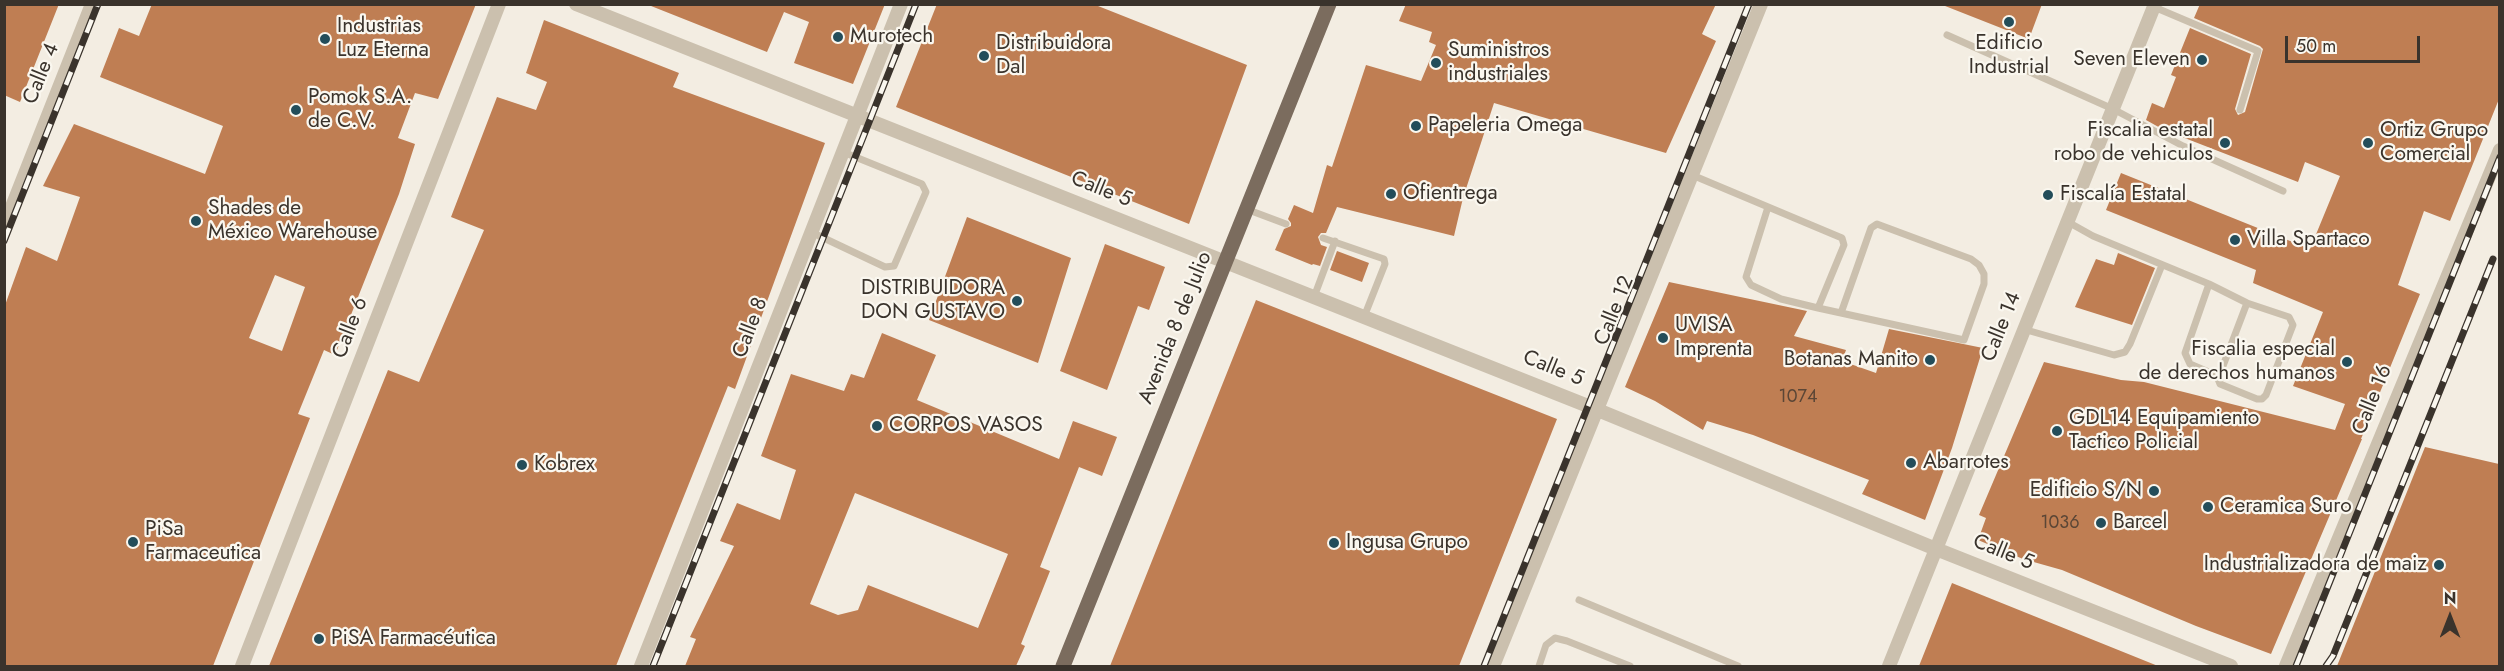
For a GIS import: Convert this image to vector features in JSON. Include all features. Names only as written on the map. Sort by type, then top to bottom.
[{"type":"main road","name":"Avenida 8 de Julio","points":[[1063,666],[1329,4]]},
{"type":"street","name":"Calle 4","points":[[4,226],[92,4]]},
{"type":"street","name":"Calle 6","points":[[242,666],[499,4]]},
{"type":"street","name":"Calle 5","points":[[576,4],[1598,410],[1936,549],[2231,666]]},
{"type":"street","name":"Calle 8","points":[[641,666],[901,4]]},
{"type":"street","name":"Calle 12","points":[[1493,666],[1761,4]]},
{"type":"street","name":"Calle 14","points":[[1888,666],[2155,6]]},
{"type":"street","name":"Calle 16","points":[[2286,666],[2499,150]]},
{"type":"lane","points":[[2155,6],[2258,51],[2240,110]]},
{"type":"lane","points":[[1947,35],[2113,109],[2183,146],[2283,191]]},
{"type":"lane","points":[[811,232],[885,267],[894,266],[926,192],[922,184],[843,152]]},
{"type":"lane","points":[[1692,175],[1844,240],[1818,308]]},
{"type":"lane","points":[[1768,207],[1746,273],[1751,285],[1781,299],[1818,308],[1964,340],[1984,284],[1984,274],[1979,265],[1971,259],[1877,224],[1870,228],[1841,313]]},
{"type":"lane","points":[[1246,209],[1286,224]]},
{"type":"lane","points":[[2068,222],[2093,236],[2209,284],[2247,303],[2285,314],[2292,320],[2293,325],[2262,399],[2220,384],[2218,376],[2247,303]]},
{"type":"lane","points":[[1323,238],[1382,258],[1384,261],[1364,317]]},
{"type":"lane","points":[[1314,297],[1335,242]]},
{"type":"lane","points":[[2023,329],[2114,355],[2125,352],[2162,265]]},
{"type":"lane","points":[[2209,284],[2185,353],[2190,364],[2218,376]]},
{"type":"lane","points":[[1579,600],[1738,666]]},
{"type":"lane","points":[[1539,666],[1546,645],[1555,638],[1630,666]]},
{"type":"building","points":[[4,4],[59,4],[20,102],[4,95]]},
{"type":"building","points":[[152,4],[476,4],[438,99],[415,93],[398,138],[415,144],[399,194],[335,355],[324,350],[298,414],[310,418],[213,666],[4,666],[4,308],[26,247],[57,261],[80,197],[43,186],[74,124],[205,174],[223,126],[100,77],[119,28],[139,36]],"holes":[[[275,275],[305,287],[282,351],[249,338]]]},
{"type":"building","name":"Murotech","points":[[646,4],[885,4],[853,84],[794,63],[809,22],[784,12],[767,52]]},
{"type":"building","points":[[937,4],[1093,4],[1247,65],[1189,224],[896,107]]},
{"type":"building","points":[[1406,4],[1716,4],[1702,34],[1716,41],[1666,153],[1494,103],[1463,198],[1454,236],[1337,207],[1326,233],[1321,233],[1318,237],[1321,245],[1327,247],[1320,266],[1275,250],[1284,229],[1291,226],[1288,219],[1294,205],[1313,213],[1327,165],[1332,167],[1366,65],[1421,81],[1436,45],[1429,42],[1432,32],[1399,21]]},
{"type":"building","name":"Edificio Industrial","points":[[1940,4],[2042,4],[2029,39]]},
{"type":"building","points":[[2200,4],[2499,4],[2499,99],[2450,221],[2424,211],[2398,285],[2420,294],[2362,439],[2271,654],[2196,626],[2062,570],[2023,559],[1978,540],[1986,518],[1979,515],[2044,362],[2121,380],[2144,382],[2335,430],[2345,404],[2293,386],[2323,312],[2253,283],[2256,270],[2106,210],[2121,173],[2310,249],[2340,176],[2305,162],[2298,182],[2164,130],[2146,120],[2152,103],[2164,108],[2176,77],[2171,75],[2190,28],[2251,54],[2235,109],[2238,115],[2245,112],[2263,49],[2194,18]]},
{"type":"building","points":[[544,20],[679,73],[673,87],[825,143],[735,389],[728,386],[616,666],[269,666],[388,370],[419,382],[484,230],[451,217],[497,97],[536,110],[547,82],[526,73]]},
{"type":"building","name":"DISTRIBUIDORA DON GUSTAVO","points":[[967,217],[1071,258],[1038,363],[929,320]]},
{"type":"building","points":[[1105,244],[1165,267],[1149,310],[1138,306],[1107,390],[1060,371]]},
{"type":"building","points":[[1337,251],[1369,263],[1362,282],[1330,270]]},
{"type":"building","points":[[2118,253],[2155,268],[2132,325],[2075,307],[2096,259],[2114,265]]},
{"type":"building","points":[[1669,282],[1807,311],[1794,336],[1846,350],[1842,361],[1876,373],[1889,329],[1983,348],[1952,448],[1925,520],[1862,494],[1869,480],[1753,435],[1707,421],[1703,430],[1655,401],[1625,387]]},
{"type":"building","name":"Ingusa Grupo","points":[[1256,300],[1557,419],[1459,666],[1110,666]]},
{"type":"building","points":[[882,333],[936,355],[917,400],[1059,459],[1073,421],[1117,437],[1102,476],[1079,467],[1040,567],[1050,571],[1021,644],[1025,646],[1016,666],[685,666],[696,639],[690,637],[734,546],[720,541],[737,503],[780,520],[796,470],[761,456],[791,374],[844,391],[851,374],[864,378]],"holes":[[[855,493],[1008,554],[978,628],[868,585],[858,610],[838,615],[810,604]]]},
{"type":"building","name":"Industrializadora de maiz","points":[[2425,447],[2499,464],[2499,666],[2337,666]]},
{"type":"building","points":[[1952,583],[2158,666],[1919,666]]},
{"type":"railway","points":[[4,241],[98,4]]},
{"type":"railway","points":[[653,666],[916,4]]},
{"type":"railway","points":[[1484,666],[1749,4]]},
{"type":"railway","points":[[2296,666],[2500,157]]},
{"type":"railway","points":[[2326,666],[2333,656],[2493,259]]},
{"type":"place","name":"Edificio Industrial","points":[[2009,22]]},
{"type":"place","name":"Murotech","points":[[838,37]]},
{"type":"place","name":"Industrias Luz Eterna","points":[[325,39]]},
{"type":"place","name":"Distribuidora Dal","points":[[984,56]]},
{"type":"place","name":"Seven Eleven","points":[[2202,60]]},
{"type":"place","name":"Suministros industriales","points":[[1436,63]]},
{"type":"place","name":"Pomok S.A. de C.V.","points":[[296,110]]},
{"type":"place","name":"Papeleria Omega","points":[[1416,126]]},
{"type":"place","name":"Fiscalia estatal robo de vehiculos","points":[[2225,143]]},
{"type":"place","name":"Ortiz Grupo Comercial","points":[[2368,143]]},
{"type":"place","name":"Ofientrega","points":[[1391,194]]},
{"type":"place","name":"Fiscalía Estatal","points":[[2048,195]]},
{"type":"place","name":"Shades de México Warehouse","points":[[196,221]]},
{"type":"place","name":"Villa Spartaco","points":[[2235,240]]},
{"type":"place","name":"DISTRIBUIDORA DON GUSTAVO","points":[[1017,301]]},
{"type":"place","name":"UVISA Imprenta","points":[[1663,338]]},
{"type":"place","name":"Botanas Manito","points":[[1930,360]]},
{"type":"place","name":"Fiscalia especial de derechos humanos","points":[[2347,362]]},
{"type":"place","name":"CORPOS VASOS","points":[[877,426]]},
{"type":"place","name":"GDL14 Equipamiento Tactico Policial","points":[[2057,431]]},
{"type":"place","name":"Abarrotes","points":[[1911,463]]},
{"type":"place","name":"Kobrex","points":[[522,465]]},
{"type":"place","name":"Edificio S/N","points":[[2154,491]]},
{"type":"place","name":"Ceramica Suro","points":[[2208,507]]},
{"type":"place","name":"Barcel","points":[[2101,523]]},
{"type":"place","name":"PiSa Farmaceutica","points":[[133,542]]},
{"type":"place","name":"Ingusa Grupo","points":[[1334,543]]},
{"type":"place","name":"Industrializadora de maiz","points":[[2439,565]]},
{"type":"place","name":"PiSA Farmacéutica","points":[[319,639]]}]
